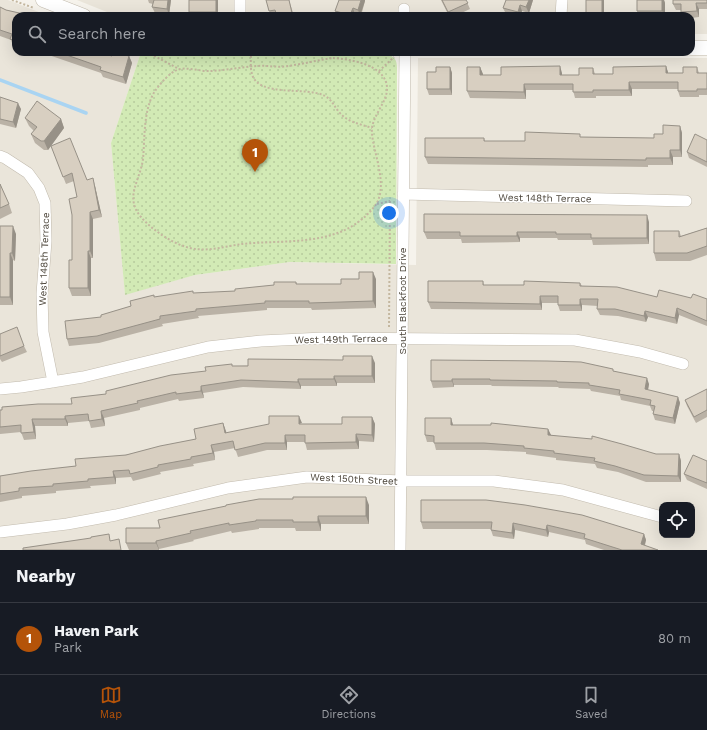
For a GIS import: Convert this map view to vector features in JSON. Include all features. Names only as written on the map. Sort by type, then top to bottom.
[{"type":"street","points":[[43,0],[60,3],[77,12]]},
{"type":"street","points":[[240,0],[240,12]]},
{"type":"street","points":[[561,12],[562,0]]},
{"type":"street","points":[[695,48],[707,48]]},
{"type":"street","name":"South Blackfoot Drive","points":[[400,550],[405,56]]},
{"type":"street","name":"West 148th Terrace","points":[[0,156],[28,173],[39,188],[46,203],[46,241],[42,294],[43,332],[53,382]]},
{"type":"street","name":"West 148th Terrace","points":[[403,198],[686,201]]},
{"type":"street","name":"West 149th Terrace","points":[[0,389],[83,377],[208,347],[261,341],[307,339],[402,338],[575,340],[640,352],[683,364]]},
{"type":"street","name":"West 150th Street","points":[[0,532],[67,524],[109,517],[228,488],[307,477],[401,481],[494,481],[563,490],[659,516]]},
{"type":"path","points":[[155,56],[180,70]]},
{"type":"path","points":[[251,56],[252,75],[257,82],[265,87],[313,92],[324,96],[332,102],[339,112],[347,119],[372,128]]},
{"type":"path","points":[[379,71],[395,56]]},
{"type":"path","points":[[333,58],[346,59],[379,71],[387,84],[386,94],[372,124],[372,132],[380,174],[380,193],[376,205],[366,216],[351,227],[328,237],[310,240],[243,244],[208,249],[195,249],[179,244],[155,230],[140,216],[133,204],[133,196],[142,164],[147,114],[150,104],[155,92],[169,75],[180,70],[185,69],[210,72],[251,66],[286,66],[333,58]]},
{"type":"path","points":[[376,205],[403,198]]},
{"type":"path","points":[[390,201],[388,323],[391,338]]},
{"type":"shaded area","points":[[0,0],[8,0],[39,12],[12,12],[12,56],[140,56],[111,143],[125,294],[195,275],[290,262],[416,265],[418,58],[707,58],[707,550],[0,550]]},
{"type":"shaded area","points":[[77,0],[707,0],[707,34],[695,34],[695,12],[107,12]]},
{"type":"green space","points":[[140,56],[391,56],[396,60],[397,68],[396,264],[290,262],[195,275],[125,295],[111,143]]},
{"type":"building","points":[[154,0],[168,0],[167,9],[152,7]]},
{"type":"building","points":[[189,0],[216,0],[216,12],[189,12]]},
{"type":"building","points":[[266,0],[289,0],[292,12],[276,12],[275,10],[269,11]]},
{"type":"building","points":[[339,0],[361,0],[358,10],[353,8],[351,12],[335,11]]},
{"type":"building","points":[[442,0],[466,0],[468,3],[448,12]]},
{"type":"building","points":[[506,0],[529,0],[526,7],[520,5],[518,12],[503,8]]},
{"type":"building","points":[[586,0],[602,0],[602,12],[586,12]]},
{"type":"building","points":[[637,0],[662,0],[662,11],[637,11]]},
{"type":"building","points":[[673,0],[707,0],[707,3],[696,3],[697,11],[681,12],[681,4],[673,4]]},
{"type":"building","points":[[0,7],[15,12],[12,12],[12,34],[0,30]]},
{"type":"building","points":[[69,56],[129,56],[123,77],[100,70],[101,67]]},
{"type":"building","points":[[560,66],[560,75],[579,75],[579,68],[593,68],[593,74],[613,74],[613,67],[666,66],[666,73],[683,73],[683,67],[697,67],[697,73],[707,73],[707,89],[697,89],[697,91],[678,91],[678,82],[629,82],[629,90],[593,90],[593,92],[573,92],[573,84],[524,84],[524,92],[467,91],[467,67],[480,67],[480,75],[501,75],[501,67]]},
{"type":"building","points":[[436,67],[450,67],[450,89],[427,89],[427,72],[436,72]]},
{"type":"building","points":[[0,97],[18,103],[13,122],[0,119]]},
{"type":"building","points":[[37,101],[61,119],[44,141],[41,141],[31,134],[37,127],[25,118]]},
{"type":"building","points":[[663,125],[680,126],[680,150],[670,150],[670,158],[646,158],[646,160],[425,157],[425,138],[484,138],[484,141],[525,141],[525,132],[580,134],[580,137],[654,138],[654,134],[663,134]]},
{"type":"building","points":[[695,134],[707,140],[707,162],[687,152]]},
{"type":"building","points":[[70,138],[87,180],[93,178],[99,210],[90,212],[88,288],[69,288],[69,260],[72,260],[72,215],[69,199],[77,197],[72,173],[63,177],[51,146]]},
{"type":"building","points":[[0,184],[9,204],[0,208]]},
{"type":"building","points":[[424,214],[647,215],[647,238],[591,238],[591,234],[556,234],[556,232],[517,232],[517,236],[460,236],[460,232],[424,232]]},
{"type":"building","points":[[0,226],[13,226],[12,253],[10,253],[10,297],[0,297]]},
{"type":"building","points":[[707,228],[707,246],[687,253],[654,253],[654,231],[679,231],[679,237]]},
{"type":"building","points":[[359,272],[373,272],[373,301],[309,303],[309,301],[265,301],[265,303],[196,309],[196,311],[160,316],[160,319],[97,336],[67,339],[65,321],[101,317],[101,315],[131,306],[130,301],[154,295],[154,297],[193,291],[193,293],[235,291],[235,289],[274,285],[274,282],[296,282],[296,284],[341,284],[341,279],[359,279]]},
{"type":"building","points":[[428,281],[483,281],[483,285],[524,285],[524,281],[580,283],[580,286],[617,287],[657,297],[659,290],[691,298],[693,294],[707,299],[707,321],[677,308],[675,318],[645,311],[644,316],[615,309],[597,309],[598,299],[580,299],[580,305],[558,305],[558,296],[540,296],[540,304],[428,302]]},
{"type":"building","points":[[17,327],[24,346],[0,356],[0,334]]},
{"type":"building","points":[[343,356],[372,356],[372,376],[334,376],[334,379],[298,379],[298,382],[241,380],[201,386],[201,391],[176,394],[176,392],[137,401],[138,403],[101,411],[102,419],[89,421],[88,414],[65,416],[65,419],[32,419],[34,432],[21,433],[21,425],[0,427],[0,410],[2,410],[2,407],[38,404],[72,404],[71,398],[106,394],[106,391],[171,375],[206,371],[205,367],[232,364],[232,366],[248,366],[248,359],[343,360]]},
{"type":"building","points":[[431,360],[581,362],[613,369],[613,371],[647,378],[645,389],[678,397],[673,418],[653,414],[655,406],[650,405],[651,400],[619,394],[620,390],[589,385],[589,383],[490,379],[452,379],[452,381],[431,381]]},
{"type":"building","points":[[707,389],[707,410],[694,417],[685,400]]},
{"type":"building","points":[[269,416],[299,416],[299,424],[342,424],[342,417],[372,417],[372,435],[356,434],[356,442],[305,443],[305,435],[285,435],[285,443],[265,443],[235,450],[233,441],[211,445],[213,453],[158,465],[158,467],[130,474],[129,470],[113,471],[114,477],[53,484],[53,486],[19,488],[19,491],[0,494],[0,476],[76,466],[75,459],[126,455],[196,439],[194,429],[223,423],[225,433],[269,424]]},
{"type":"building","points":[[425,418],[451,418],[451,425],[491,425],[491,423],[548,429],[548,435],[592,439],[592,436],[656,454],[679,454],[678,476],[644,475],[594,461],[595,458],[554,453],[554,451],[524,448],[524,446],[484,443],[434,443],[434,436],[425,435]]},
{"type":"building","points":[[693,455],[707,461],[707,483],[684,474]]},
{"type":"building","points":[[293,497],[366,497],[366,516],[318,516],[318,522],[256,520],[229,525],[229,523],[190,531],[191,533],[156,541],[156,543],[126,543],[126,528],[160,528],[158,520],[259,499],[293,499]]},
{"type":"building","points":[[421,500],[486,500],[582,515],[644,534],[641,544],[658,550],[622,550],[584,538],[585,534],[547,525],[546,530],[513,523],[512,533],[491,530],[492,522],[421,522]]},
{"type":"building","points":[[109,534],[110,541],[119,539],[121,550],[23,550],[23,548]]},
{"type":"waterway","points":[[0,80],[86,113]]},
{"type":"place","name":"Haven Park","points":[[255,172]]}]
